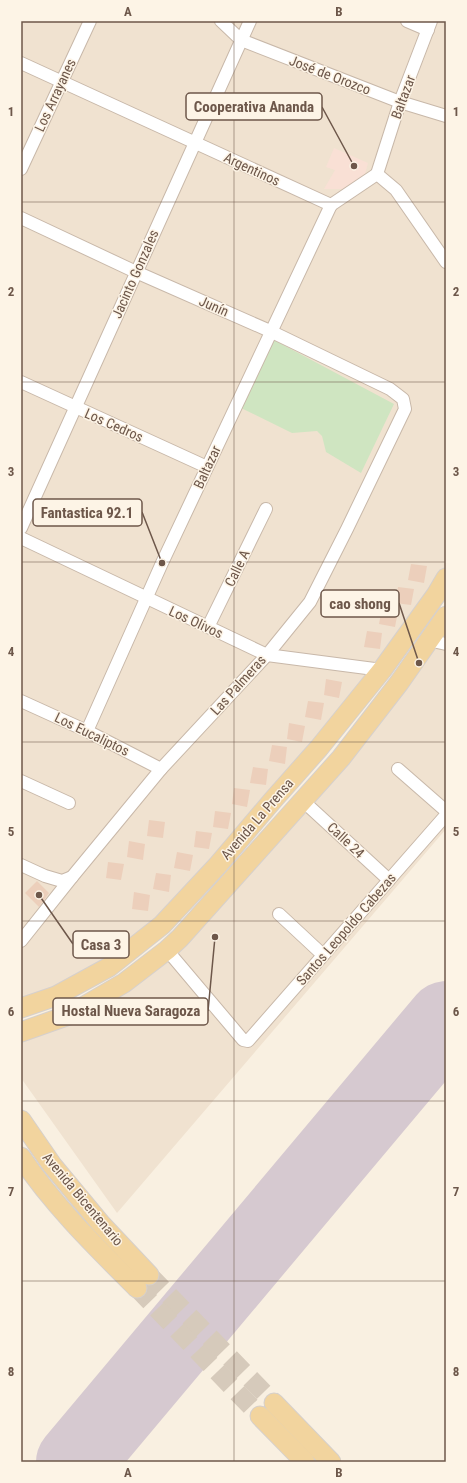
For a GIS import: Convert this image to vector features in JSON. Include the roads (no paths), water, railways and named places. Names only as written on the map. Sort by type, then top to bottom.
[{"type":"main road","name":"Avenida La Prensa","points":[[21,1008],[56,996],[109,966],[162,925],[217,866],[319,748],[382,670],[436,595],[446,578]]},
{"type":"main road","name":"Avenida La Prensa","points":[[21,1032],[69,1015],[124,983],[167,950],[180,938],[341,758],[399,683],[437,642],[446,616]]},
{"type":"main road","name":"Avenida Bicentenario","points":[[21,1120],[52,1165],[101,1224],[143,1281],[88,1240],[33,1175],[21,1157]]},
{"type":"main road","points":[[274,1403],[331,1462]]},
{"type":"main road","points":[[260,1416],[305,1462]]},
{"type":"street","name":"Los Arrayanes","points":[[21,169],[90,21]]},
{"type":"street","name":"José de Orozco","points":[[221,21],[240,40],[400,102],[446,116]]},
{"type":"street","name":"Jacinto Gonzales","points":[[21,528],[240,40],[250,21]]},
{"type":"street","points":[[407,21],[430,26]]},
{"type":"street","name":"Baltazar","points":[[377,174],[400,102],[430,26]]},
{"type":"street","name":"Argentinos","points":[[21,63],[331,205]]},
{"type":"street","points":[[331,205],[377,174],[396,190],[446,262]]},
{"type":"street","name":"Baltazar","points":[[87,731],[146,598],[270,331],[331,205]]},
{"type":"street","name":"Junín","points":[[21,218],[136,272],[270,331],[390,389],[404,399]]},
{"type":"street","name":"Los Cedros","points":[[21,382],[75,408],[207,467]]},
{"type":"street","name":"Las Palmeras","points":[[21,941],[162,769],[267,655],[310,602],[405,410],[404,399]]},
{"type":"street","name":"Calle A","points":[[208,627],[266,509]]},
{"type":"street","name":"Los Olivos","points":[[21,538],[267,655],[382,670]]},
{"type":"street","name":"Los Eucaliptos","points":[[21,701],[87,731],[162,769]]},
{"type":"street","points":[[398,769],[446,811]]},
{"type":"street","points":[[21,781],[69,803]]},
{"type":"street","name":"Calle 24","points":[[302,800],[389,880]]},
{"type":"street","name":"Santos Leopoldo Cabezas","points":[[167,950],[245,1041],[248,1041],[446,815]]},
{"type":"street","points":[[21,865],[45,876],[62,881],[72,877]]},
{"type":"street","points":[[279,914],[323,955]]},
{"type":"tunnel","points":[[149,1275],[274,1403]]},
{"type":"tunnel","points":[[137,1288],[260,1416]]},
{"type":"place","name":"Cooperativa Ananda","points":[[354,166]]},
{"type":"place","name":"Fantastica 92.1","points":[[162,563]]},
{"type":"place","name":"cao shong","points":[[419,663]]},
{"type":"place","name":"Casa 3","points":[[39,895]]},
{"type":"place","name":"Hostal Nueva Saragoza","points":[[215,937]]}]
